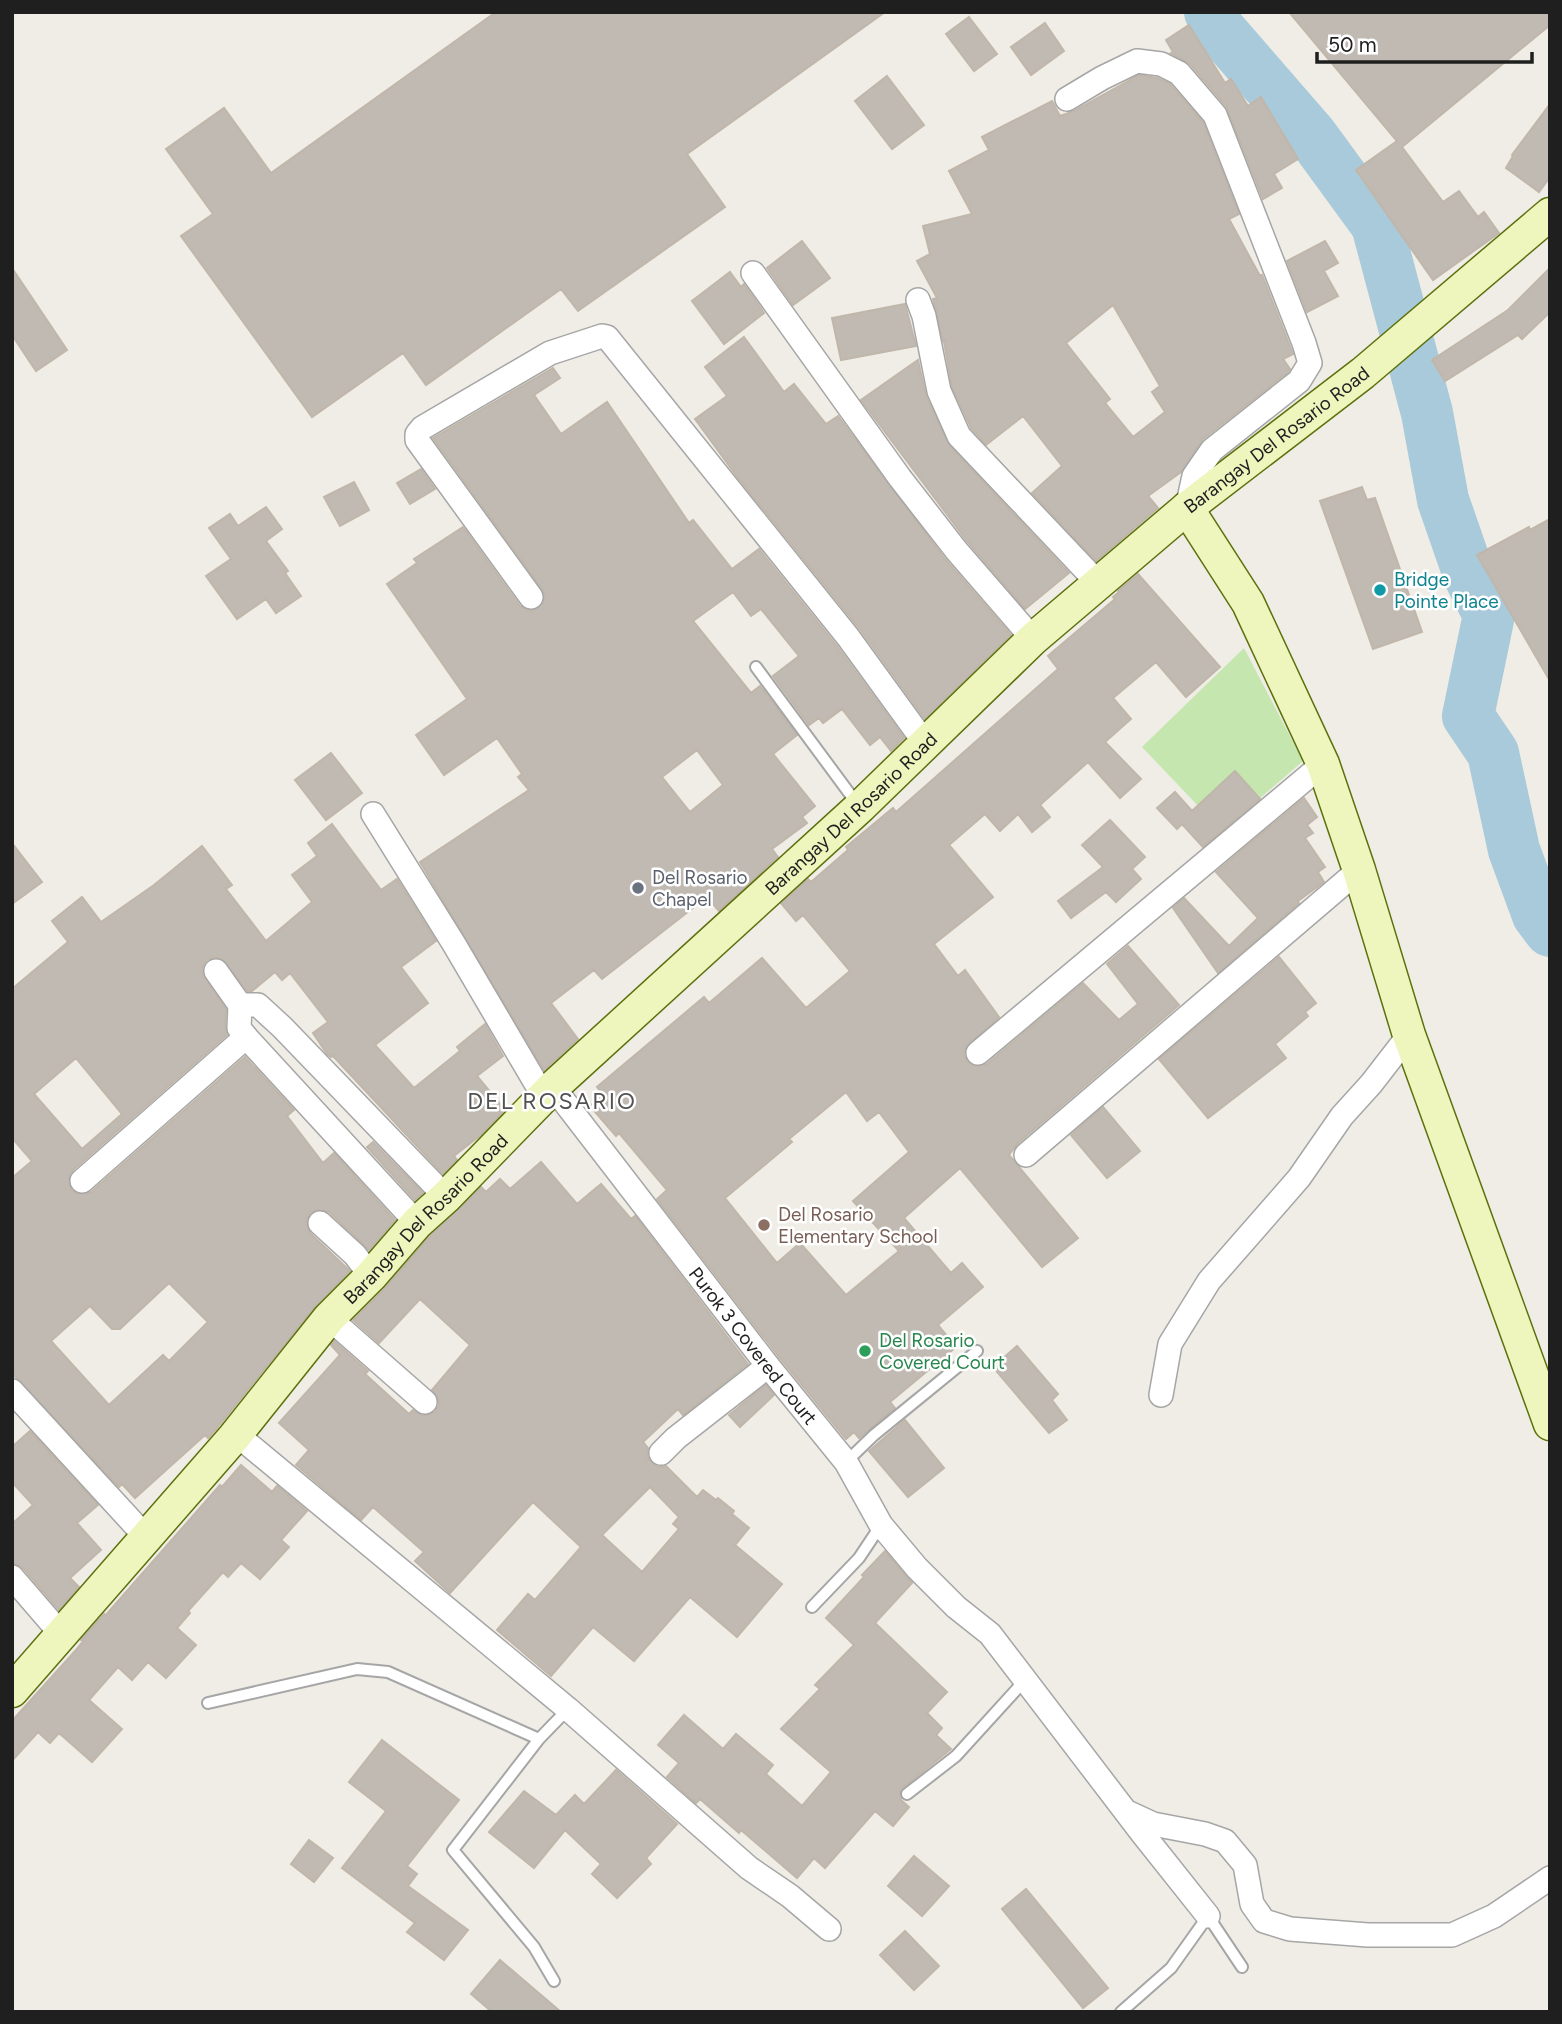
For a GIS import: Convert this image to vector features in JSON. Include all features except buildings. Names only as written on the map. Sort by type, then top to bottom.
[{"type":"main road","name":"Barangay Del Rosario Road","points":[[12,1691],[236,1434],[329,1318],[371,1276],[417,1223],[446,1197],[548,1092],[860,807],[1033,639],[1187,508],[1363,373],[1550,214]]},
{"type":"main road","points":[[1187,508],[1248,603],[1323,764],[1359,870],[1409,1035],[1550,1424]]},
{"type":"street","points":[[1067,99],[1137,61],[1161,64],[1179,73],[1214,115],[1304,342],[1310,363],[1299,381],[1212,450],[1194,476],[1187,508]]},
{"type":"street","points":[[753,274],[900,478],[956,550],[1033,639]]},
{"type":"street","points":[[918,300],[924,316],[939,391],[959,436],[1099,584]]},
{"type":"street","points":[[531,597],[417,440],[417,434],[422,428],[550,353],[602,336],[607,337],[848,637],[925,743]]},
{"type":"street","points":[[978,1053],[1323,764]]},
{"type":"street","name":"Purok 3 Covered Court","points":[[373,814],[548,1092],[846,1462],[881,1525],[916,1568],[990,1634],[1208,1916]]},
{"type":"street","points":[[1026,1155],[1359,870]]},
{"type":"street","points":[[216,971],[240,1004],[239,1028],[246,1037],[417,1223]]},
{"type":"street","points":[[240,1004],[258,1005],[266,1010],[446,1197]]},
{"type":"street","points":[[1161,1395],[1170,1344],[1209,1280],[1299,1178],[1342,1116],[1409,1035]]},
{"type":"street","points":[[82,1181],[246,1037]]},
{"type":"street","points":[[320,1223],[355,1255],[371,1276]]},
{"type":"street","points":[[329,1318],[425,1402]]},
{"type":"street","points":[[661,1453],[676,1438],[768,1366]]},
{"type":"street","points":[[12,1391],[146,1537]]},
{"type":"street","points":[[236,1434],[568,1709],[749,1868],[790,1896],[829,1929]]},
{"type":"street","points":[[12,1577],[62,1635]]},
{"type":"street","points":[[1126,1812],[1153,1824],[1205,1834],[1225,1841],[1245,1865],[1252,1904],[1258,1913],[1264,1921],[1290,1929],[1368,1935],[1452,1935],[1494,1916],[1550,1878]]},
{"type":"lane","points":[[756,667],[860,807]]},
{"type":"lane","points":[[846,1462],[874,1435],[977,1351]]},
{"type":"lane","points":[[813,1607],[859,1558],[881,1525]]},
{"type":"lane","points":[[208,1703],[356,1670],[388,1672],[539,1739]]},
{"type":"lane","points":[[907,1794],[956,1756],[1026,1679]]},
{"type":"lane","points":[[554,1981],[534,1947],[453,1850],[539,1739],[568,1709]]},
{"type":"lane","points":[[1121,2012],[1171,1968],[1208,1916],[1242,1967]]},
{"type":"green space","points":[[1244,648],[1303,761],[1222,831],[1142,747]]},
{"type":"waterway","points":[[1210,12],[1220,30],[1312,136],[1377,225],[1427,413],[1443,500],[1469,575],[1489,615],[1468,716],[1493,753],[1514,850],[1538,915],[1550,931]]},
{"type":"place","name":"Bridge Pointe Place","points":[[1380,590]]},
{"type":"place","name":"Del Rosario Chapel","points":[[638,888]]},
{"type":"place","name":"Del Rosario Elementary School","points":[[764,1225]]},
{"type":"place","name":"Del Rosario Covered Court","points":[[865,1351]]},
{"type":"district","name":"DEL ROSARIO","points":[[552,1101]]}]
